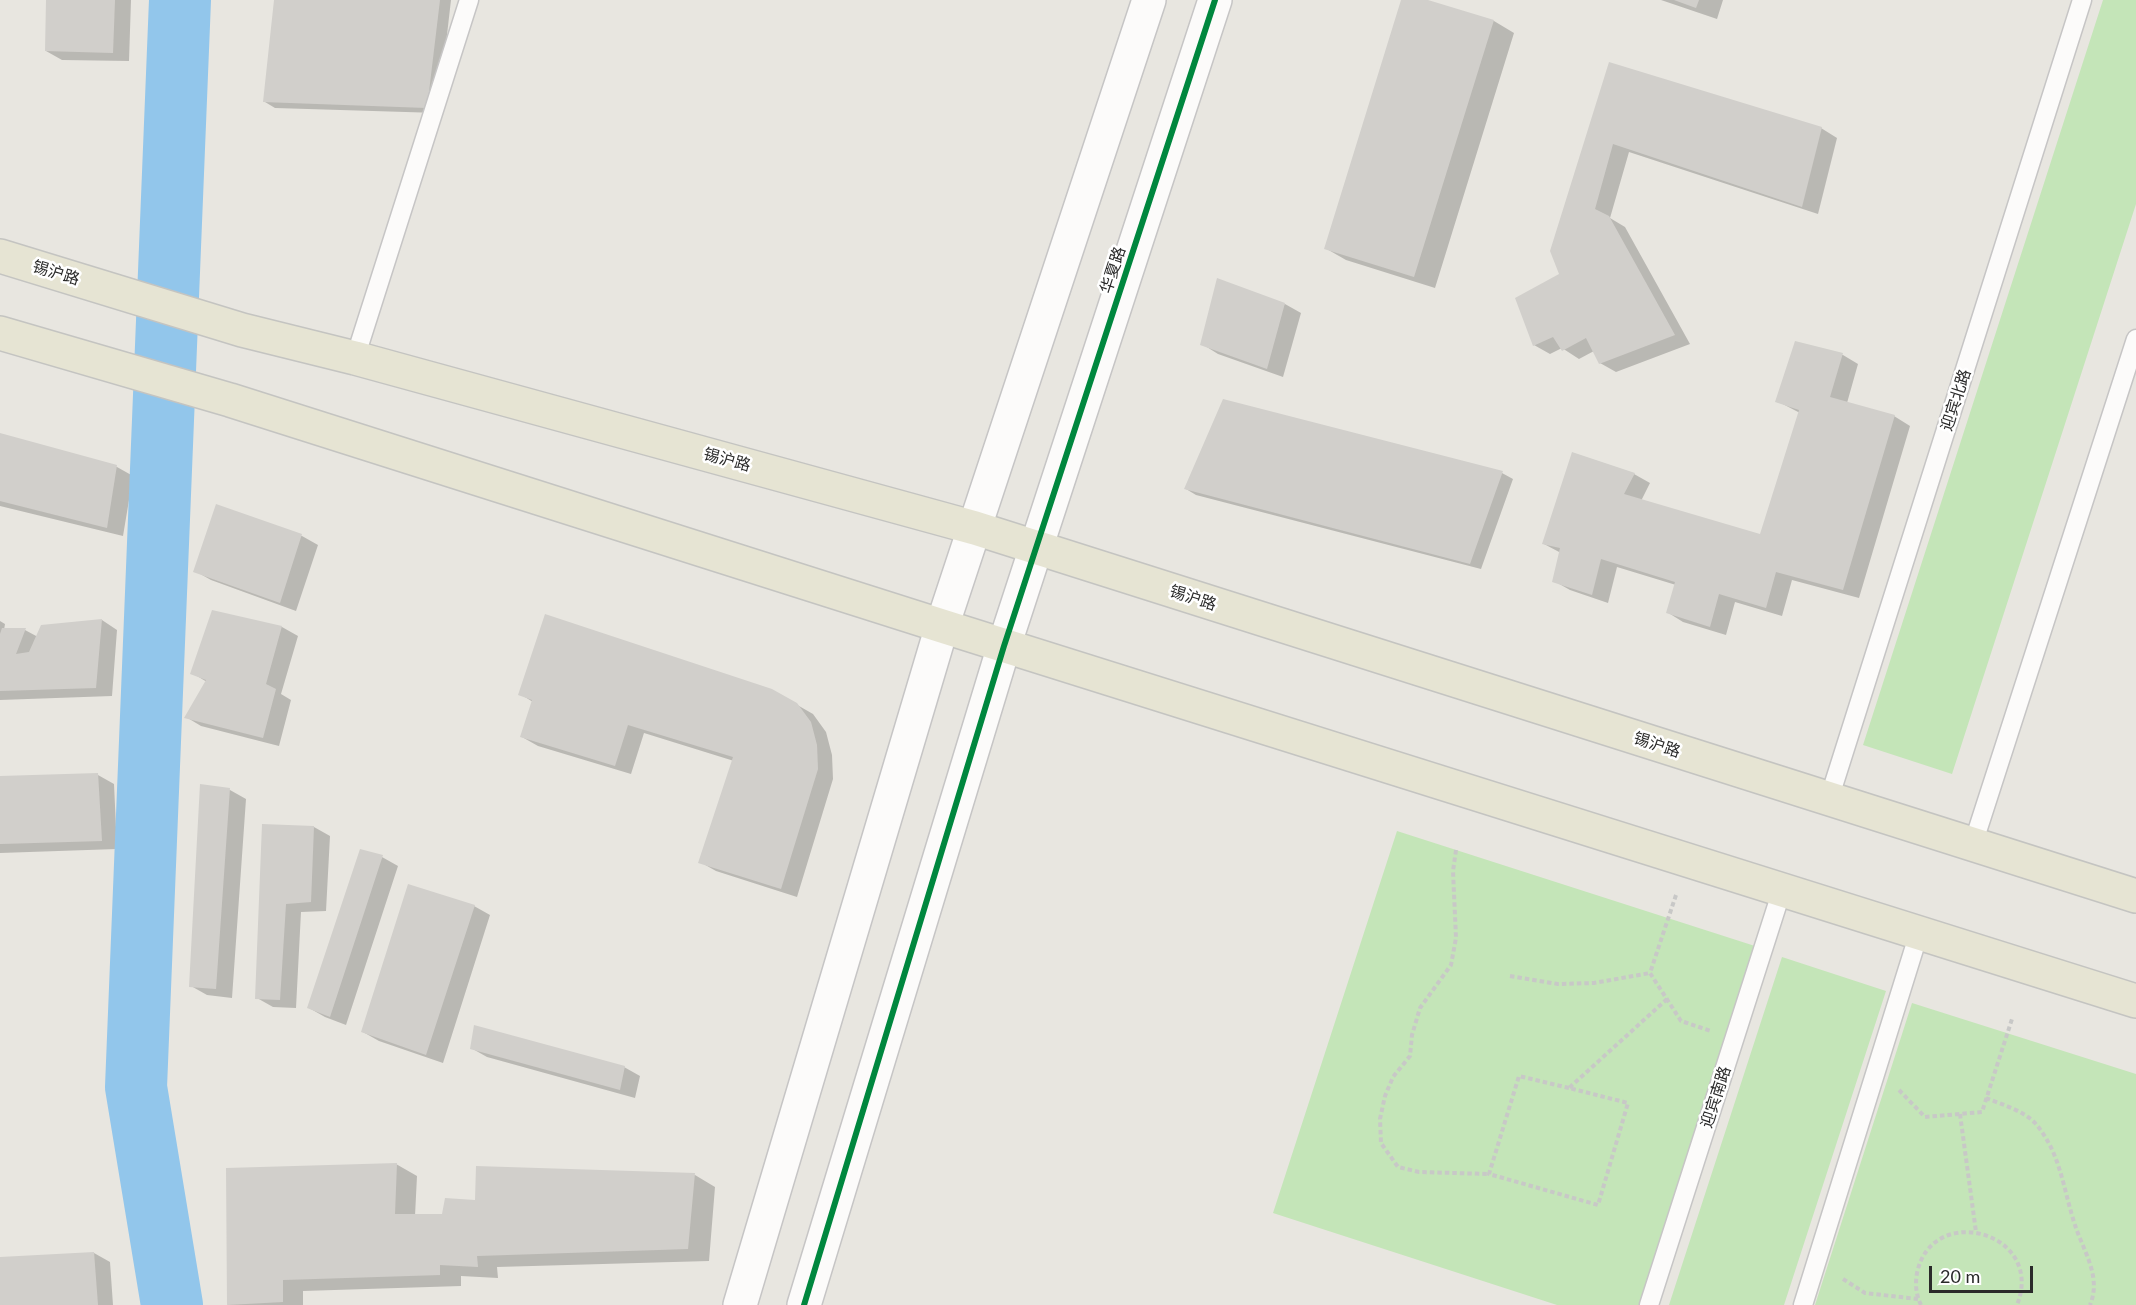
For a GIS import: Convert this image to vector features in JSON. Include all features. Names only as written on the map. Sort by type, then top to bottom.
[{"type":"main road","name":"锡沪路","points":[[0,256],[242,330],[355,358],[975,528],[2136,896]]},
{"type":"main road","points":[[0,333],[230,400],[1004,646],[2136,1001]]},
{"type":"street","points":[[740,1305],[942,626],[1149,0]]},
{"type":"street","name":"华夏路","points":[[804,1305],[1004,646],[1215,0]]},
{"type":"lane","points":[[355,358],[469,0]]},
{"type":"lane","name":"迎宾北路","points":[[1829,799],[2082,0]]},
{"type":"lane","points":[[1973,844],[2136,339]]},
{"type":"lane","name":"迎宾南路","points":[[1649,1305],[1782,890]]},
{"type":"lane","points":[[1803,1305],[1919,933]]},
{"type":"path","points":[[1456,850],[1453,871],[1456,938],[1451,965],[1420,1008],[1412,1035],[1410,1056],[1393,1077],[1385,1096],[1380,1119],[1381,1143],[1398,1167],[1419,1172],[1489,1174],[1598,1205],[1628,1103],[1519,1076],[1489,1174]]},
{"type":"path","points":[[1650,973],[1676,896]]},
{"type":"path","points":[[1510,976],[1558,984],[1594,982],[1650,973]]},
{"type":"path","points":[[1650,973],[1681,1021],[1719,1033]]},
{"type":"path","points":[[1569,1088],[1667,999]]},
{"type":"path","points":[[1896,1086],[1925,1117],[1982,1112],[2012,1019]]},
{"type":"path","points":[[1986,1098],[2033,1120],[2050,1142],[2060,1167],[2076,1228],[2086,1249],[2093,1273],[2093,1299],[2090,1305]]},
{"type":"path","points":[[1960,1114],[1976,1232]]},
{"type":"path","points":[[1921,1305],[1916,1282],[1919,1265],[1928,1249],[1942,1238],[1958,1232],[1976,1232],[1993,1237],[2007,1247],[2017,1261],[2022,1277],[2017,1305]]},
{"type":"path","points":[[1843,1279],[1865,1293],[1918,1299]]},
{"type":"green space","points":[[2103,0],[2136,0],[2136,204],[1952,774],[1863,745]]},
{"type":"green space","points":[[1397,831],[1758,947],[1641,1305],[1557,1305],[1273,1213]]},
{"type":"green space","points":[[1782,957],[1886,991],[1784,1305],[1669,1305]]},
{"type":"green space","points":[[1912,1003],[2136,1074],[2136,1305],[1815,1305]]},
{"type":"building","points":[[46,0],[115,0],[113,53],[45,51]]},
{"type":"building","points":[[274,0],[440,0],[427,108],[263,102]]},
{"type":"building","points":[[1401,0],[1428,0],[1494,20],[1414,277],[1324,249]]},
{"type":"building","points":[[1674,0],[1699,0],[1696,8]]},
{"type":"building","points":[[1609,62],[1822,127],[1802,207],[1613,144],[1595,209],[1609,216],[1675,335],[1599,364],[1586,338],[1562,351],[1553,337],[1533,346],[1515,298],[1559,274],[1550,251]]},
{"type":"building","points":[[1217,278],[1285,303],[1267,369],[1200,345]]},
{"type":"building","points":[[1795,341],[1843,353],[1830,397],[1895,415],[1843,590],[1776,572],[1766,608],[1719,594],[1710,627],[1666,613],[1675,582],[1601,559],[1592,595],[1552,582],[1560,548],[1542,544],[1572,452],[1635,473],[1624,494],[1760,534],[1799,410],[1775,402]]},
{"type":"building","points":[[1223,399],[1503,471],[1470,564],[1184,489]]},
{"type":"building","points":[[0,433],[117,465],[107,528],[0,501]]},
{"type":"building","points":[[216,504],[302,534],[280,603],[193,572]]},
{"type":"building","points":[[212,610],[282,626],[266,684],[276,689],[263,738],[184,718],[206,680],[190,674]]},
{"type":"building","points":[[545,614],[772,689],[797,703],[811,722],[817,745],[818,769],[781,889],[698,863],[733,757],[628,725],[615,766],[520,737],[532,700],[518,695]]},
{"type":"building","points":[[102,619],[96,688],[0,691],[0,634],[2,628],[26,628],[16,654],[29,652],[41,625]]},
{"type":"building","points":[[98,773],[102,841],[0,844],[0,776]]},
{"type":"building","points":[[200,784],[230,788],[216,989],[189,987]]},
{"type":"building","points":[[262,824],[314,826],[311,902],[286,904],[280,1000],[255,999]]},
{"type":"building","points":[[360,849],[383,855],[330,1017],[307,1008]]},
{"type":"building","points":[[408,884],[475,905],[426,1055],[361,1032]]},
{"type":"building","points":[[474,1025],[625,1066],[620,1090],[470,1049]]},
{"type":"building","points":[[397,1163],[395,1214],[442,1214],[445,1198],[475,1200],[476,1166],[695,1173],[688,1249],[477,1256],[478,1267],[440,1265],[440,1275],[283,1280],[283,1302],[227,1305],[226,1168]]},
{"type":"building","points":[[94,1252],[98,1305],[0,1305],[0,1257]]},
{"type":"waterway","points":[[172,1305],[136,1087],[180,0]]},
{"type":"cycle path","points":[[804,1305],[1004,646],[1215,0]]}]
